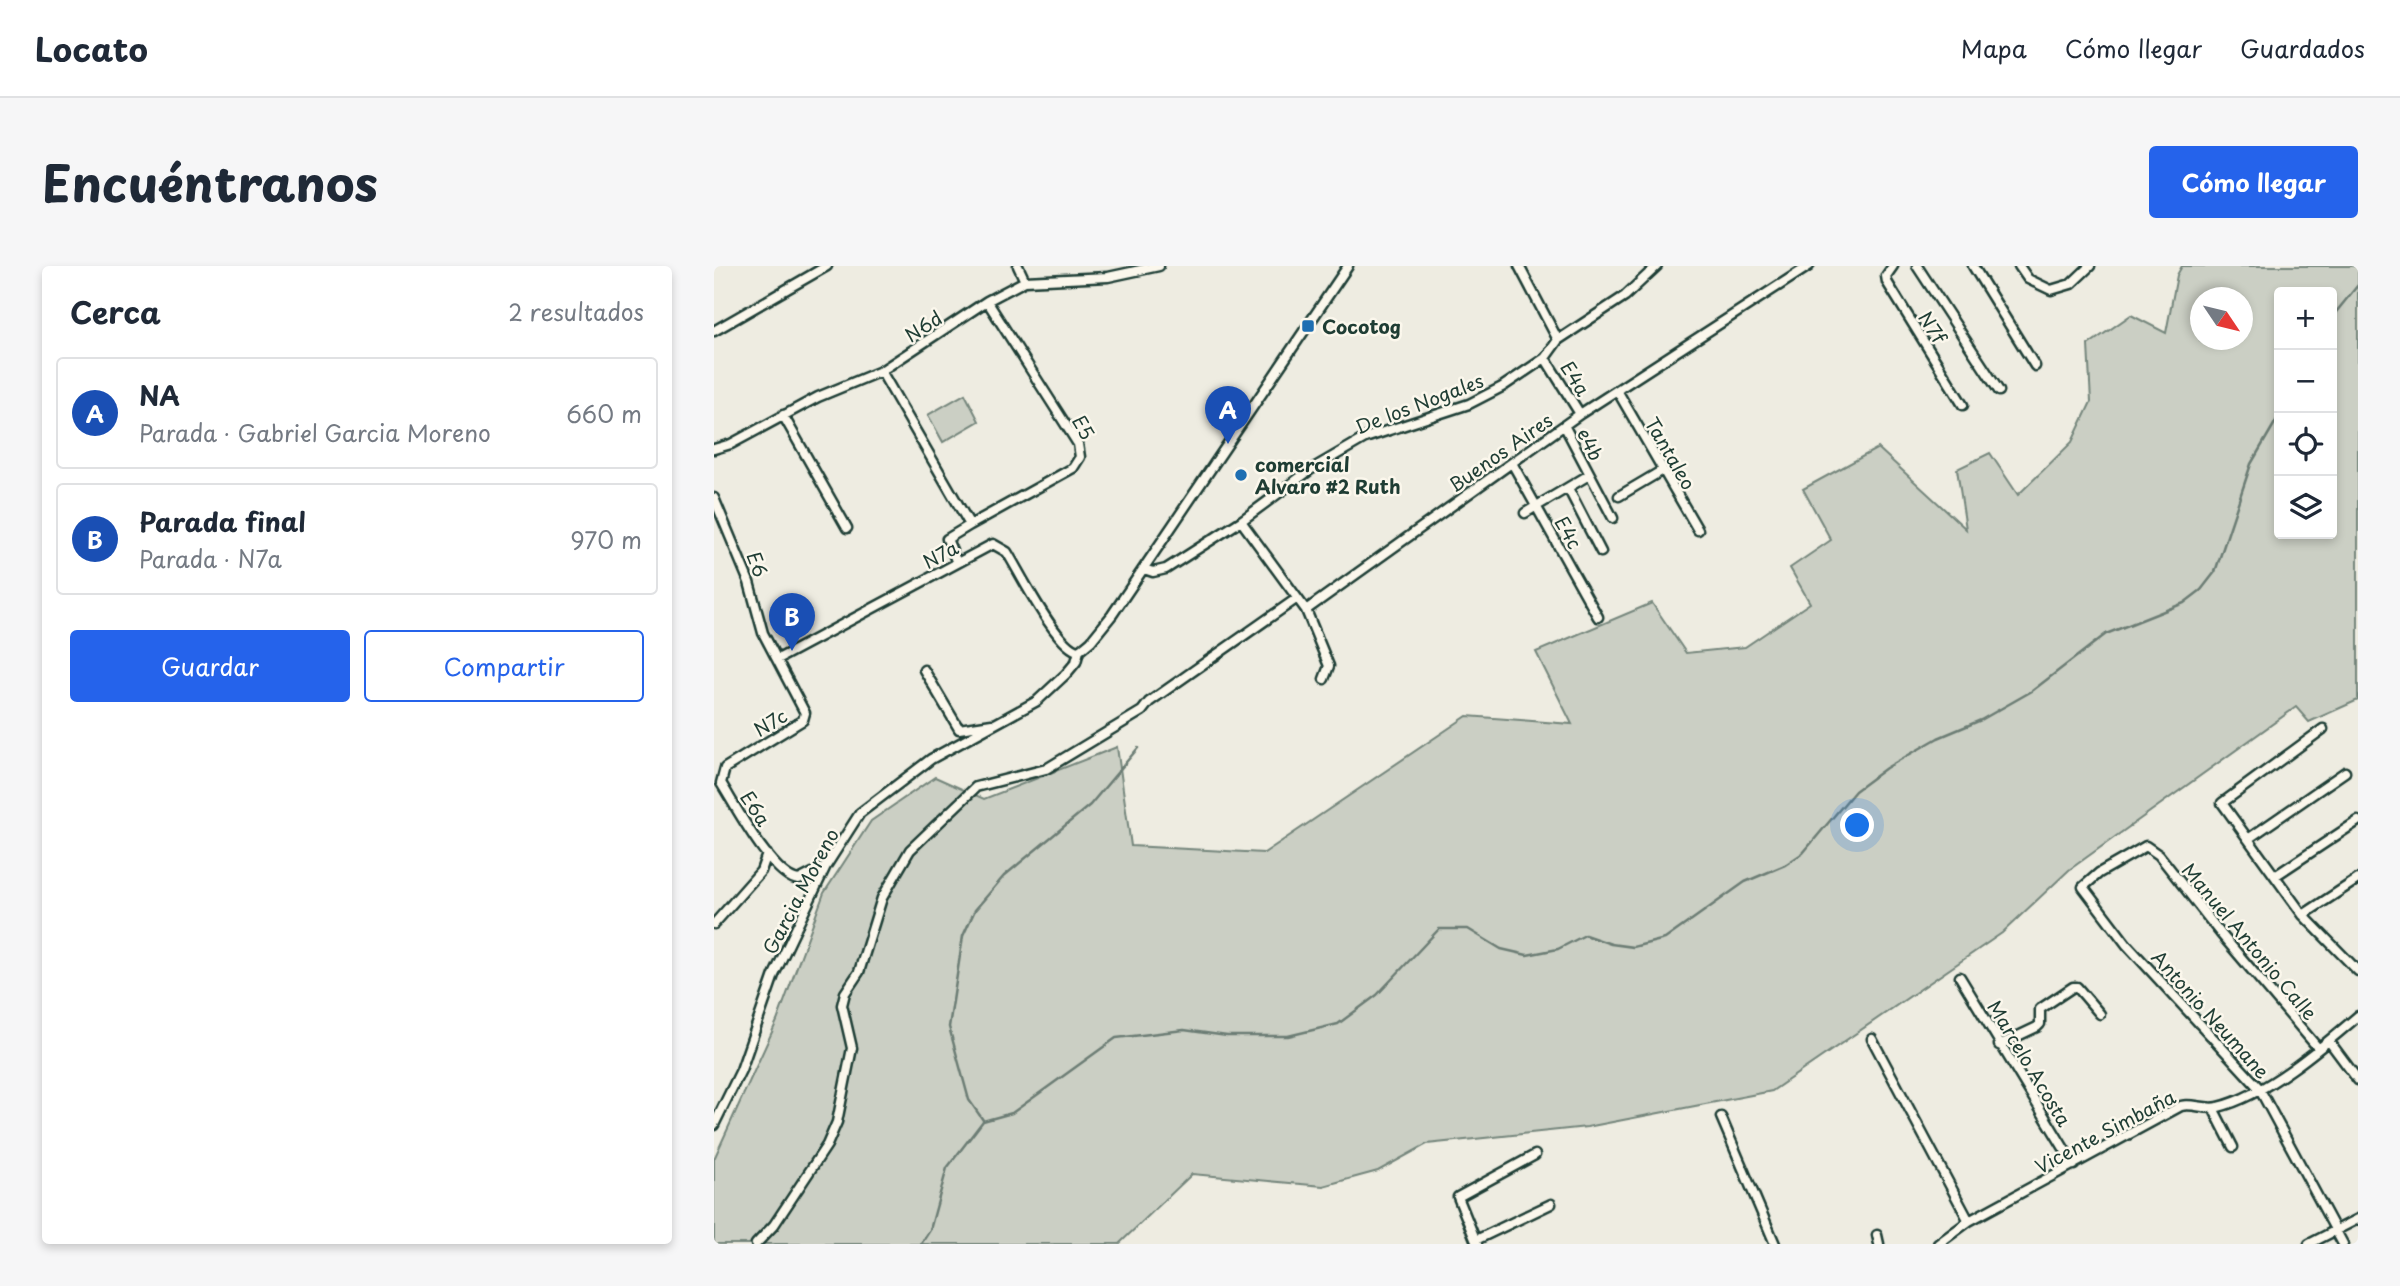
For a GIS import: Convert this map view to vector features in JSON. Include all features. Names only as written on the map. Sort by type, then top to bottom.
[{"type":"street","points":[[714,331],[827,266]]},
{"type":"street","points":[[1018,266],[1025,281]]},
{"type":"street","name":"N6d","points":[[714,449],[731,444],[818,397],[881,371],[987,301],[1025,281],[1108,276],[1159,266]]},
{"type":"street","name":"Garcia Moreno","points":[[716,1120],[741,1070],[774,975],[826,866],[860,813],[931,759],[1045,695],[1076,662],[1079,651],[1091,641],[1144,569],[1348,266]]},
{"type":"street","name":"De los Nogales","points":[[1144,569],[1153,572],[1166,569],[1241,521],[1310,470],[1365,439],[1469,404],[1502,387],[1545,358],[1558,340],[1625,296],[1657,266]]},
{"type":"street","name":"Buenos Aires","points":[[1306,610],[1580,414],[1618,392],[1809,266]]},
{"type":"street","name":"N7f","points":[[1893,266],[1886,274],[1887,282],[1963,405]]},
{"type":"street","points":[[1917,266],[1999,391]]},
{"type":"street","points":[[1973,266],[2035,366]]},
{"type":"street","points":[[2020,266],[2028,279],[2051,290],[2071,284],[2090,266]]},
{"type":"street","points":[[1520,267],[1558,340]]},
{"type":"street","name":"E5","points":[[970,525],[1073,468],[1080,457],[1078,444],[987,301]]},
{"type":"street","name":"E4a","points":[[1545,358],[1580,414]]},
{"type":"street","points":[[881,371],[970,525],[947,539],[957,563]]},
{"type":"street","name":"Tantaleo","points":[[1618,392],[1698,530]]},
{"type":"street","points":[[783,415],[847,528]]},
{"type":"street","name":"e4b","points":[[1565,427],[1613,518]]},
{"type":"street","name":"E4c","points":[[1512,463],[1598,617]]},
{"type":"street","points":[[1619,496],[1662,470]]},
{"type":"street","points":[[1525,513],[1590,475]]},
{"type":"street","points":[[1568,488],[1601,552]]},
{"type":"street","name":"E6","points":[[714,498],[749,582],[763,634],[802,704],[805,717]]},
{"type":"street","points":[[1241,521],[1306,610],[1329,666],[1324,679]]},
{"type":"street","name":"N7a","points":[[778,659],[993,544],[1003,547],[1058,635],[1071,650],[1079,651]]},
{"type":"street","points":[[755,1244],[779,1219],[827,1145],[837,1122],[852,1048],[842,1005],[845,993],[859,972],[883,898],[910,850],[976,786],[1029,775],[1074,754],[1142,711],[1149,702],[1296,599]]},
{"type":"street","points":[[924,670],[959,729],[998,723]]},
{"type":"street","name":"N7c","points":[[720,780],[725,768],[805,717]]},
{"type":"street","points":[[2323,729],[2225,798],[2222,803],[2303,915],[2358,971]]},
{"type":"street","points":[[2248,839],[2345,772]]},
{"type":"street","name":"E6a","points":[[720,780],[767,854],[792,879],[799,880],[826,866]]},
{"type":"street","points":[[2275,876],[2358,821]]},
{"type":"street","name":"Manuel Antonio Calle","points":[[2083,887],[2142,845],[2159,855],[2221,934],[2318,1048]]},
{"type":"street","points":[[714,923],[761,871],[767,854]]},
{"type":"street","points":[[2303,915],[2358,878]]},
{"type":"street","name":"Antonio Neumane","points":[[2083,887],[2127,945],[2259,1088],[2343,1244]]},
{"type":"street","name":"Marcelo Acosta","points":[[1960,977],[2074,1165]]},
{"type":"street","points":[[1999,1045],[2037,1027],[2040,1024],[2040,1009],[2073,987],[2077,988],[2100,1014]]},
{"type":"street","name":"Vicente Simbaña","points":[[1938,1244],[1969,1221],[2180,1106],[2193,1104],[2213,1108],[2259,1088],[2329,1041],[2358,1016]]},
{"type":"street","points":[[1872,1039],[1969,1221]]},
{"type":"street","points":[[2329,1041],[2358,1080]]},
{"type":"street","points":[[2213,1108],[2233,1147]]},
{"type":"street","points":[[1721,1117],[1775,1244]]},
{"type":"street","points":[[1535,1155],[1462,1192],[1458,1202],[1477,1242],[1551,1204]]},
{"type":"street","points":[[2309,1244],[2358,1219]]},
{"type":"street","points":[[1877,1235],[1880,1244]]},
{"type":"shaded area","points":[[2182,266],[2358,266],[2358,700],[2309,722],[2296,707],[2069,870],[2002,933],[1772,1091],[1587,1127],[1427,1144],[1378,1171],[1323,1186],[1192,1174],[1119,1244],[714,1244],[714,1159],[777,1021],[824,893],[871,821],[935,777],[984,799],[1117,747],[1131,846],[1264,853],[1467,716],[1572,724],[1536,652],[1652,603],[1686,653],[1745,647],[1810,603],[1790,568],[1831,540],[1803,489],[1878,448],[1966,529],[1957,469],[1990,453],[2018,495],[2072,442],[2091,402],[2088,345],[2131,315],[2166,333],[2177,275]]},
{"type":"shaded area","points":[[965,394],[979,421],[943,442],[928,415]]},
{"type":"waterway","points":[[2337,311],[2358,285]]},
{"type":"waterway","points":[[921,1244],[930,1230],[947,1168],[983,1121],[1012,1113],[1116,1038],[1184,1030],[1227,1036],[1288,1036],[1338,1024],[1377,995],[1439,929],[1468,929],[1501,949],[1527,955],[1558,949],[1585,935],[1611,944],[1633,947],[1665,939],[1745,882],[1785,865],[1803,853],[1855,791],[1886,768],[1938,738],[1981,720],[2032,691],[2106,634],[2184,603],[2201,590],[2215,572],[2251,464],[2274,425]]},
{"type":"waterway","points":[[983,1120],[969,1100],[949,1027],[963,936],[975,910],[1004,876],[1090,805],[1138,748]]},
{"type":"place","name":"Cocotog","points":[[1308,326]]},
{"type":"place","name":"NA","points":[[1228,444]]},
{"type":"place","name":"comercial Alvaro #2 Ruth","points":[[1241,475]]},
{"type":"place","name":"Parada final","points":[[792,651]]}]
